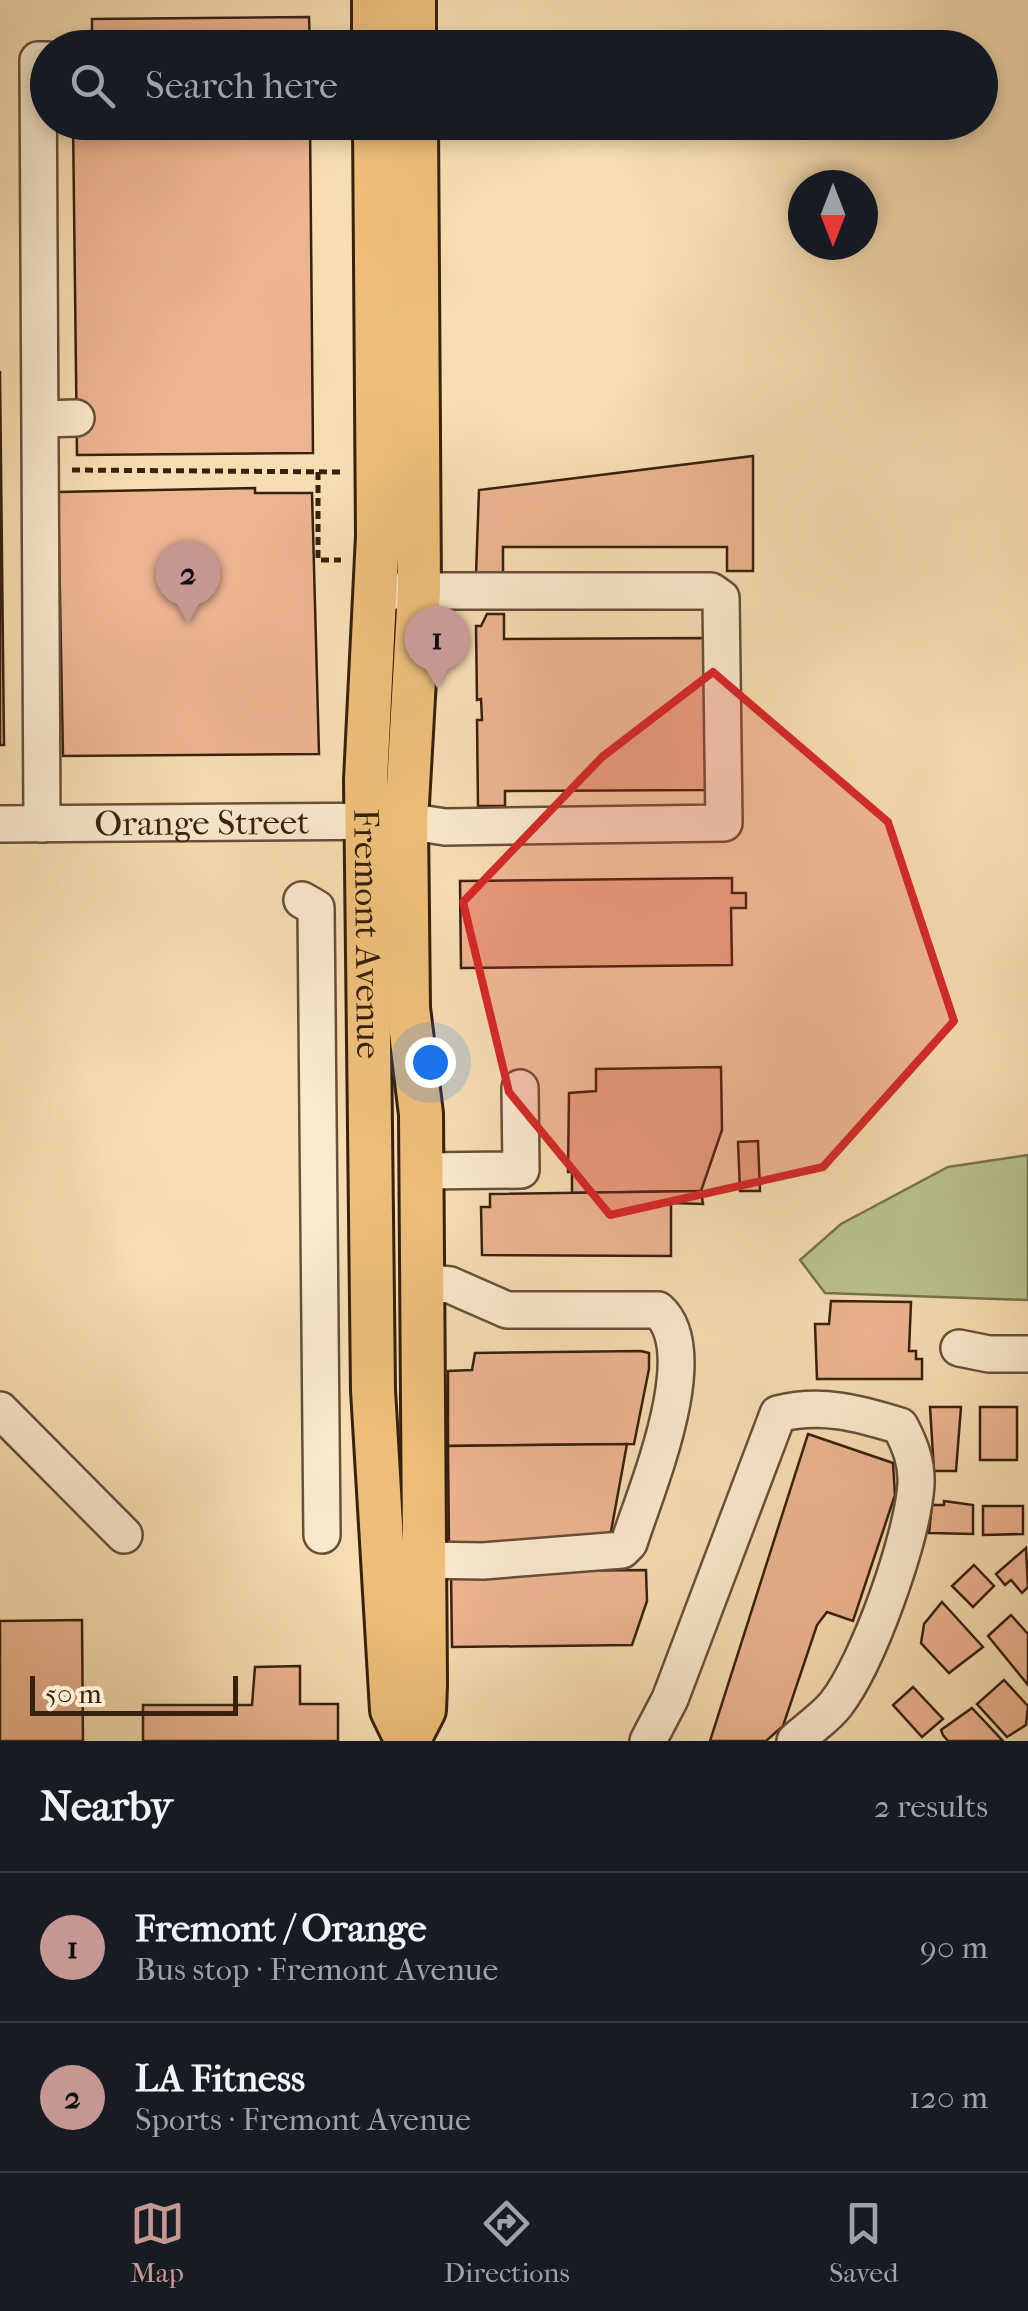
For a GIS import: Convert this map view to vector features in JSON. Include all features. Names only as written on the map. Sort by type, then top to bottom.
[{"type":"main road","points":[[374,0],[374,30]]},
{"type":"main road","points":[[414,0],[414,30]]},
{"type":"main road","name":"Fremont Avenue","points":[[375,140],[377,590],[387,822],[420,1114],[424,1710],[408,1741]]},
{"type":"main road","name":"Fremont Avenue","points":[[408,1741],[392,1710],[372,1390],[387,822],[419,592],[416,140]]},
{"type":"street","points":[[42,824],[59,419],[43,140]]},
{"type":"street","points":[[377,590],[419,592]]},
{"type":"street","name":"Orange Street","points":[[0,824],[387,822],[445,827],[724,822],[720,598],[711,591],[419,592]]},
{"type":"street","points":[[302,900],[316,908],[322,1535]]},
{"type":"street","points":[[421,1171],[521,1170],[520,1088]]},
{"type":"street","points":[[422,1282],[450,1285],[507,1310],[658,1310],[673,1330],[676,1353],[674,1396],[658,1455],[629,1544],[622,1550],[483,1561],[424,1560]]},
{"type":"street","points":[[960,1348],[989,1354],[1028,1354]]},
{"type":"street","points":[[650,1740],[778,1414],[808,1406],[857,1413],[900,1426],[913,1450],[916,1485],[897,1564],[872,1634],[836,1704],[795,1741]]},
{"type":"street","points":[[0,1410],[124,1535]]},
{"type":"path","points":[[72,470],[356,472]]},
{"type":"path","points":[[318,472],[318,560],[347,560]]},
{"type":"highlighted area","points":[[713,672],[888,822],[954,1021],[823,1167],[610,1215],[509,1092],[463,902],[602,757]]},
{"type":"green space","points":[[1028,1155],[1028,1300],[825,1293],[800,1260],[841,1224],[948,1167]]},
{"type":"building","points":[[309,17],[309,30],[92,30],[92,19]]},
{"type":"building","points":[[73,140],[310,140],[313,453],[77,455]]},
{"type":"building","points":[[0,371],[4,745],[0,745]]},
{"type":"building","points":[[753,456],[753,571],[727,571],[727,547],[503,547],[503,573],[476,574],[479,490]]},
{"type":"building","points":[[255,488],[255,493],[312,493],[319,754],[63,756],[58,492]]},
{"type":"building","points":[[487,614],[504,614],[504,639],[705,638],[706,790],[505,791],[505,806],[478,806],[477,720],[482,720],[481,699],[477,700],[476,626],[481,626]]},
{"type":"building","points":[[732,878],[732,893],[746,893],[746,908],[731,908],[732,965],[461,968],[460,881]]},
{"type":"building","points":[[721,1067],[722,1130],[701,1191],[572,1193],[572,1172],[568,1172],[569,1093],[596,1091],[596,1069]]},
{"type":"building","points":[[758,1141],[760,1191],[740,1191],[738,1142]]},
{"type":"building","points":[[701,1191],[703,1204],[671,1203],[671,1256],[482,1255],[481,1207],[490,1207],[490,1194]]},
{"type":"building","points":[[831,1301],[911,1302],[909,1351],[916,1351],[916,1359],[922,1359],[922,1379],[817,1379],[815,1324],[829,1324]]},
{"type":"building","points":[[475,1353],[649,1353],[649,1369],[634,1444],[448,1446],[448,1371],[472,1370]]},
{"type":"building","points":[[930,1407],[961,1407],[956,1471],[934,1471]]},
{"type":"building","points":[[980,1407],[1017,1407],[1017,1460],[980,1460]]},
{"type":"building","points":[[808,1434],[893,1463],[895,1495],[853,1621],[827,1612],[817,1625],[783,1726],[766,1741],[710,1741]]},
{"type":"building","points":[[627,1444],[608,1548],[449,1548],[448,1446]]},
{"type":"building","points":[[944,1501],[973,1505],[973,1534],[929,1533],[932,1505],[944,1505]]},
{"type":"building","points":[[983,1506],[1023,1506],[1023,1534],[983,1535]]},
{"type":"building","points":[[1026,1548],[1028,1587],[1022,1593],[1011,1580],[1005,1585],[996,1574]]},
{"type":"building","points":[[974,1565],[994,1586],[973,1607],[952,1586]]},
{"type":"building","points":[[646,1570],[647,1601],[632,1645],[452,1647],[451,1572]]},
{"type":"building","points":[[942,1602],[983,1647],[949,1673],[921,1643],[924,1624]]},
{"type":"building","points":[[1011,1615],[1028,1634],[1028,1685],[988,1636]]},
{"type":"building","points":[[82,1620],[83,1741],[0,1741],[0,1621]]},
{"type":"building","points":[[300,1666],[300,1704],[338,1704],[338,1741],[143,1741],[143,1705],[252,1705],[255,1667]]},
{"type":"building","points":[[1004,1680],[1028,1706],[1026,1725],[1007,1737],[977,1704]]},
{"type":"building","points":[[913,1687],[943,1719],[922,1737],[893,1705]]},
{"type":"building","points":[[972,1708],[1003,1741],[948,1741],[941,1730]]},
{"type":"place","name":"LA Fitness","points":[[188,623]]},
{"type":"place","name":"Fremont / Orange","points":[[437,688]]}]
